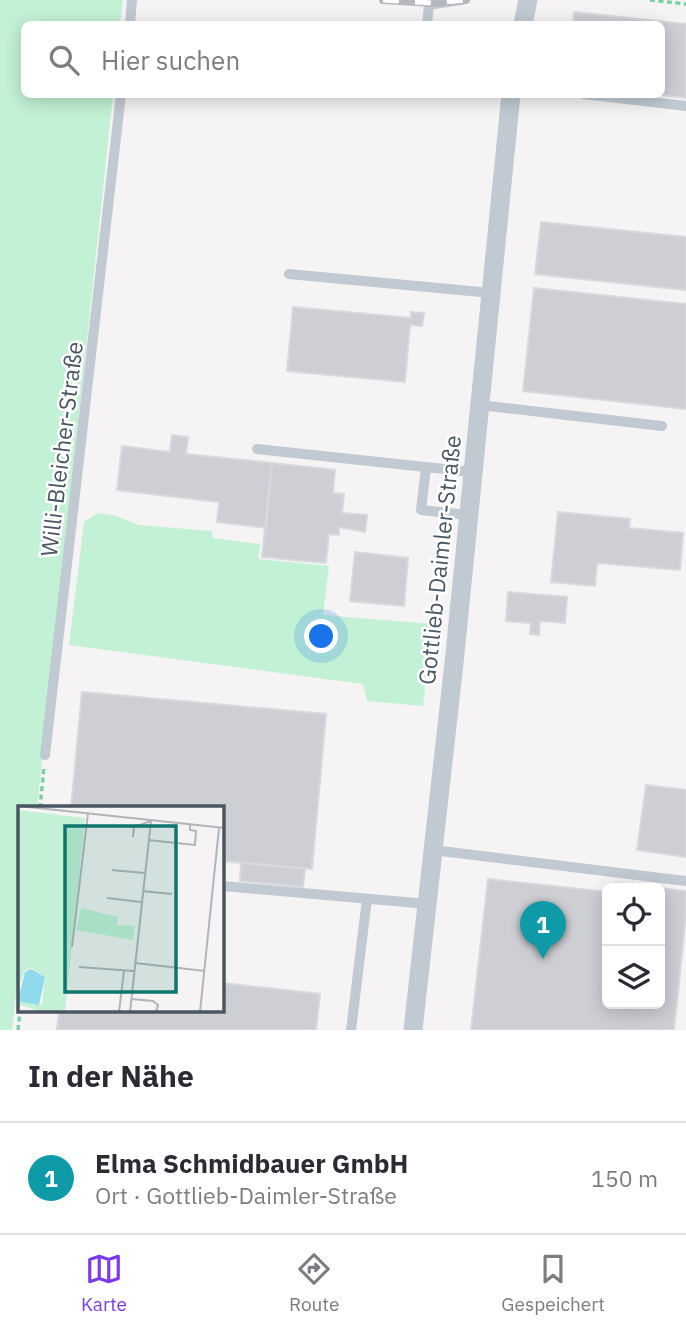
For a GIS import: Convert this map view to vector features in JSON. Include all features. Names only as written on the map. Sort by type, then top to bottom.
[{"type":"street","points":[[524,21],[528,0]]},
{"type":"street","name":"Gottlieb-Daimler-Straße","points":[[414,1030],[511,98]]},
{"type":"lane","points":[[130,21],[132,0]]},
{"type":"lane","points":[[427,21],[429,5],[460,0]]},
{"type":"lane","name":"Willi-Bleicher-Straße","points":[[45,755],[121,98]]},
{"type":"lane","points":[[617,98],[686,106]]},
{"type":"lane","points":[[289,274],[491,293]]},
{"type":"lane","points":[[479,405],[662,426]]},
{"type":"lane","points":[[257,449],[472,472]]},
{"type":"lane","points":[[426,467],[421,510],[468,515]]},
{"type":"lane","points":[[433,849],[686,881]]},
{"type":"lane","points":[[224,886],[428,904]]},
{"type":"lane","points":[[351,1030],[367,898]]},
{"type":"path","points":[[650,0],[686,4]]},
{"type":"path","points":[[40,806],[45,755]]},
{"type":"path","points":[[18,1030],[20,1012]]},
{"type":"green space","points":[[0,0],[123,0],[120,21],[21,21],[21,98],[113,98],[37,806],[18,806],[18,976],[12,1030],[0,1030]]},
{"type":"green space","points":[[98,513],[116,516],[139,525],[212,531],[213,538],[260,544],[258,559],[329,566],[323,615],[432,624],[423,706],[367,701],[363,684],[69,645],[84,522]]},
{"type":"building","points":[[574,12],[658,21],[573,21]]},
{"type":"building","points":[[665,22],[686,24],[686,98],[665,95]]},
{"type":"building","points":[[541,222],[686,237],[686,290],[535,274]]},
{"type":"building","points":[[534,288],[686,304],[686,409],[523,391]]},
{"type":"building","points":[[293,307],[411,318],[411,312],[424,313],[422,326],[410,325],[405,382],[287,371]]},
{"type":"building","points":[[172,435],[188,437],[186,454],[272,463],[266,528],[217,522],[219,502],[117,490],[122,446],[170,452]]},
{"type":"building","points":[[272,463],[335,470],[333,493],[344,494],[342,513],[367,515],[365,532],[339,527],[339,535],[329,534],[326,563],[262,557]]},
{"type":"building","points":[[558,512],[630,519],[629,528],[683,533],[680,570],[597,563],[595,586],[551,582]]},
{"type":"building","points":[[355,552],[408,558],[404,606],[350,601]]},
{"type":"building","points":[[508,592],[567,597],[565,623],[540,621],[539,635],[530,634],[531,623],[506,621]]},
{"type":"building","points":[[82,692],[326,714],[312,869],[224,861],[224,806],[71,806]]},
{"type":"building","points":[[646,785],[686,790],[686,857],[637,850]]},
{"type":"building","points":[[241,863],[305,869],[303,887],[240,881]]},
{"type":"building","points":[[488,879],[602,891],[602,1009],[665,1009],[665,889],[686,891],[674,1030],[471,1030]]},
{"type":"building","points":[[224,983],[320,994],[316,1030],[57,1030],[59,1012],[224,1012]]},
{"type":"railway","points":[[383,0],[433,3],[466,0]]},
{"type":"place","name":"Elma Schmidbauer GmbH","points":[[543,959]]}]
